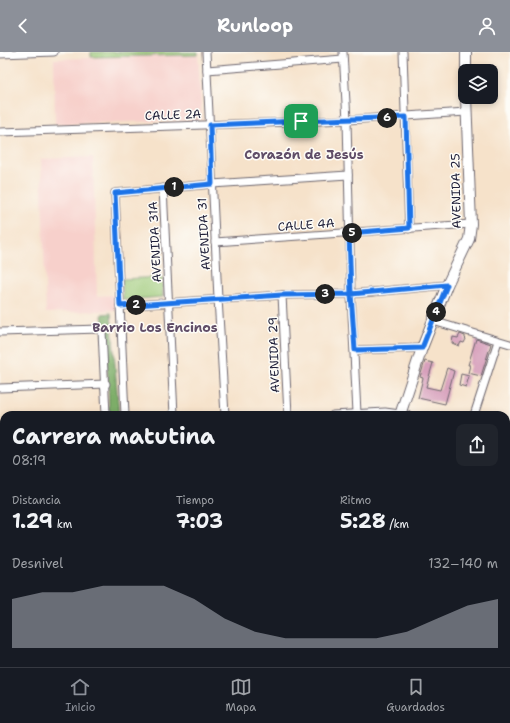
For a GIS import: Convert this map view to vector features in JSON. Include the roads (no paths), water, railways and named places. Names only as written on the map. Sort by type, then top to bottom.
[{"type":"street","points":[[0,54],[54,52]]},
{"type":"street","name":"AVENIDA 31","points":[[206,52],[225,411]]},
{"type":"street","points":[[403,52],[409,228]]},
{"type":"street","points":[[466,52],[466,64]]},
{"type":"street","points":[[207,70],[343,55],[351,294],[357,411]]},
{"type":"street","name":"AVENIDA 25","points":[[403,411],[422,348],[447,285],[469,239],[471,224],[466,104]]},
{"type":"street","name":"CALLE 2A","points":[[0,132],[346,120],[466,112]]},
{"type":"street","points":[[125,411],[115,193],[212,184],[348,175]]},
{"type":"street","name":"AVENIDA 31A","points":[[163,188],[174,411]]},
{"type":"street","name":"CALLE 4A","points":[[215,242],[471,224]]},
{"type":"street","points":[[120,306],[218,298],[351,294],[447,285]]},
{"type":"street","name":"AVENIDA 29","points":[[282,295],[288,411]]},
{"type":"street","points":[[433,321],[510,344]]},
{"type":"street","points":[[0,332],[100,329],[102,331],[106,384],[106,411]]},
{"type":"street","points":[[475,411],[498,341]]},
{"type":"street","points":[[355,350],[422,348]]},
{"type":"street","points":[[0,388],[106,384]]},
{"type":"district","name":"Corazón de Jesús","points":[[304,154]]},
{"type":"district","name":"Barrio Los Encinos","points":[[155,327]]}]
